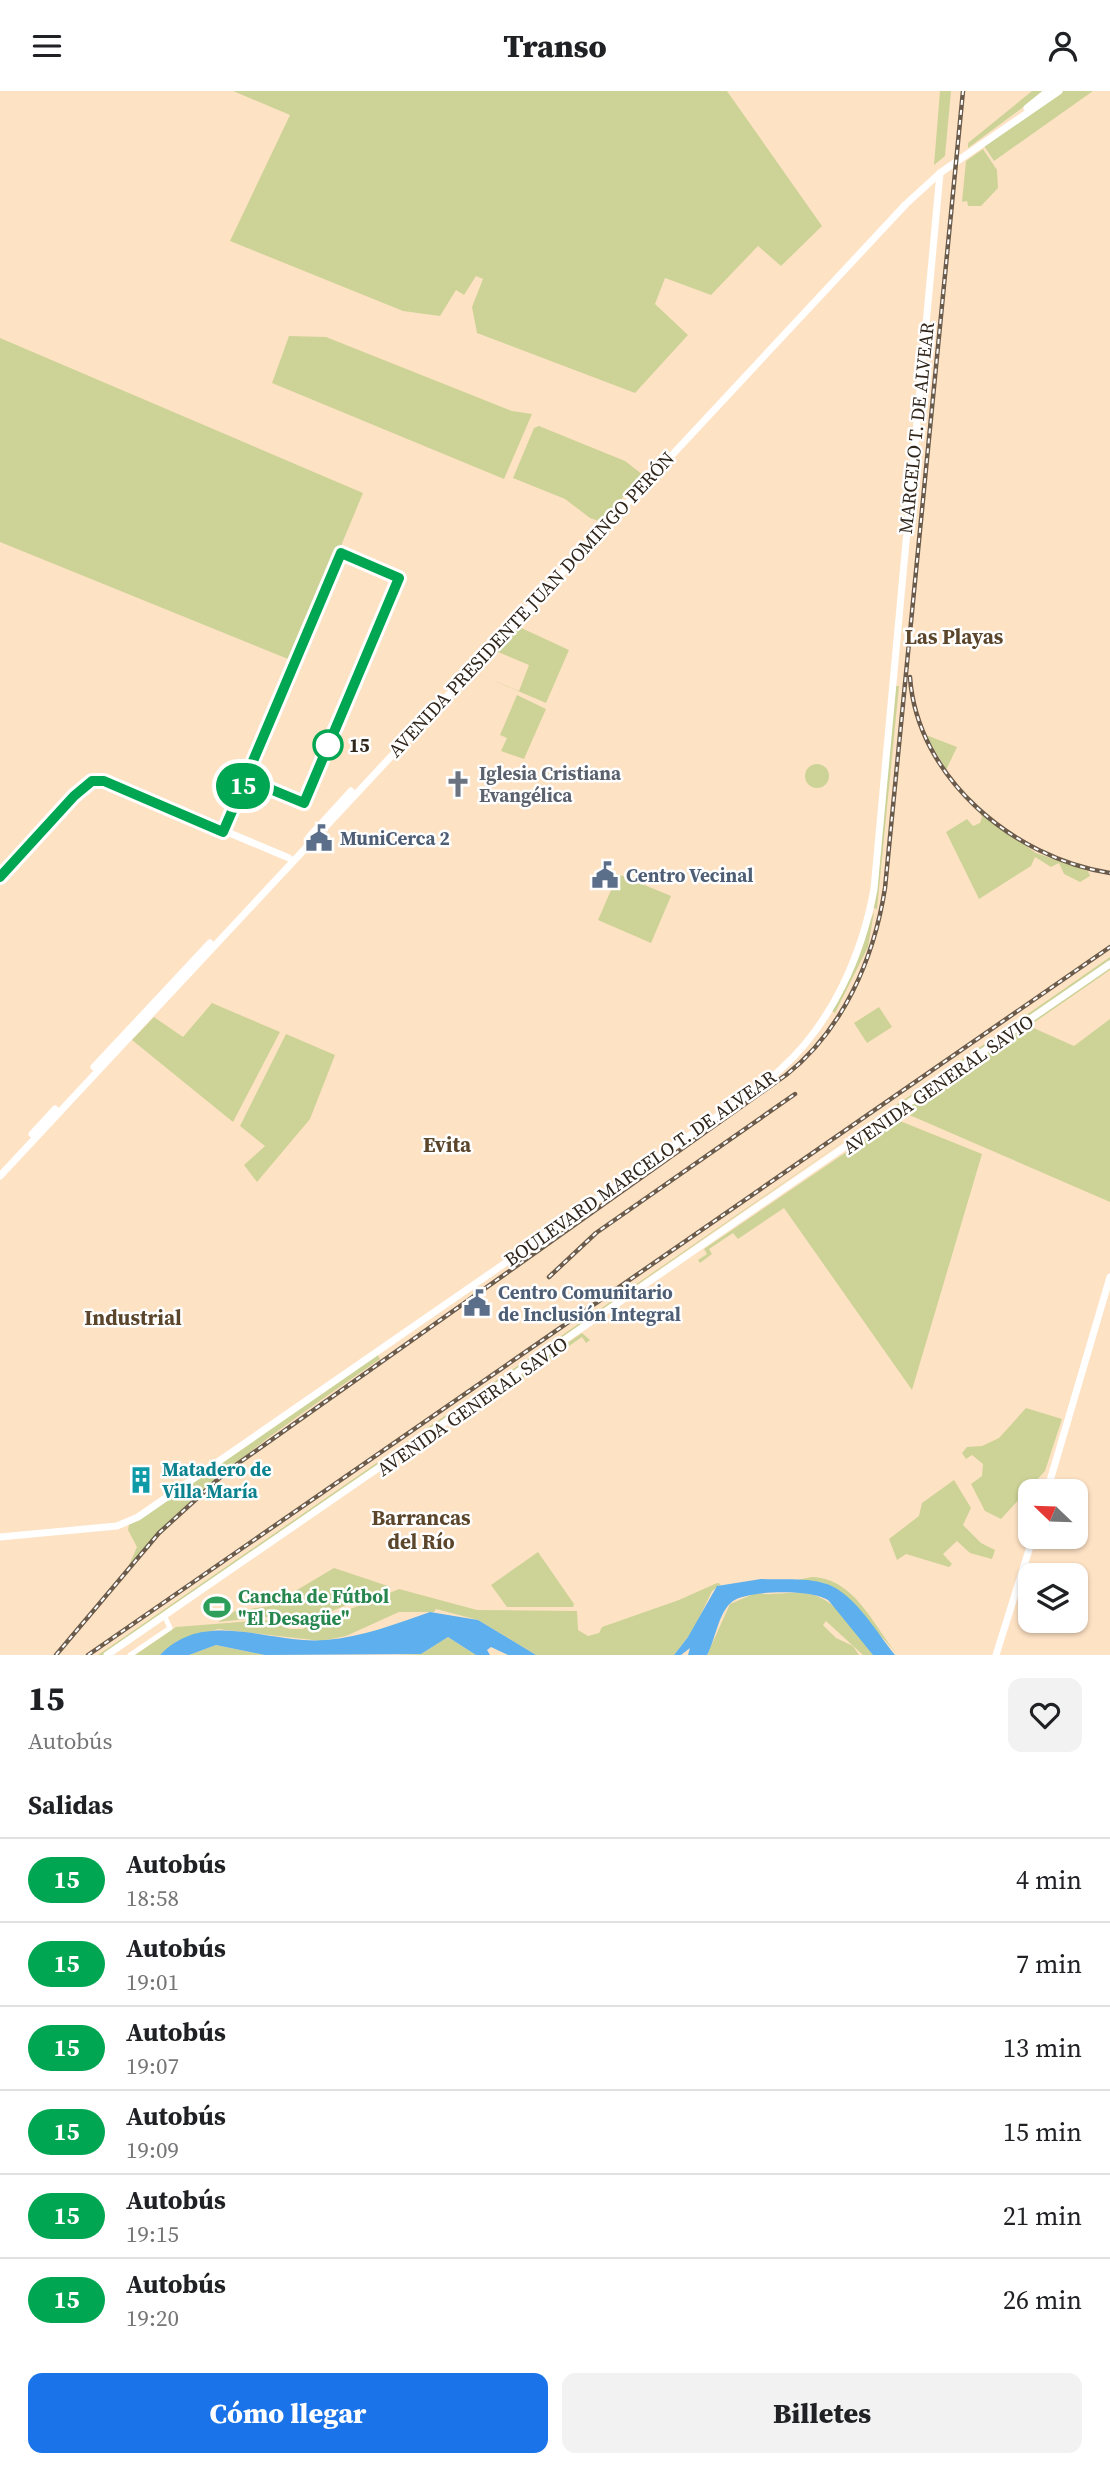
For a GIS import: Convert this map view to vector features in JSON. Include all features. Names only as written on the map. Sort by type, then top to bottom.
[{"type":"main road","name":"AVENIDA PRESIDENTE JUAN DOMINGO PERÓN","points":[[0,1169],[913,191],[1048,91]]},
{"type":"main road","name":"AVENIDA PRESIDENTE JUAN DOMINGO PERÓN","points":[[0,1176],[858,254],[940,173],[1059,91]]},
{"type":"main road","name":"MARCELO T. DE ALVEAR","points":[[893,683],[892,666],[940,173]]},
{"type":"main road","name":"BOULEVARD MARCELO T. DE ALVEAR","points":[[0,1537],[117,1526],[138,1517],[681,1142],[785,1066],[827,1012],[857,954],[868,922],[876,870],[893,683]]},
{"type":"main road","points":[[0,877],[83,786],[92,781],[104,781],[289,858]]},
{"type":"main road","name":"AVENIDA GENERAL SAVIO","points":[[107,1655],[1110,964]]},
{"type":"main road","points":[[1051,1479],[1110,1277]]},
{"type":"main road","points":[[996,1655],[1029,1549]]},
{"type":"main road","points":[[115,1655],[140,1634]]},
{"type":"street","points":[[130,1655],[170,1628],[165,1617]]},
{"type":"green space","points":[[233,91],[727,91],[822,226],[781,266],[758,246],[711,295],[665,278],[655,304],[688,335],[635,393],[477,333],[472,307],[483,279],[476,276],[464,295],[456,290],[440,316],[403,311],[230,241],[290,115]]},
{"type":"green space","points":[[940,91],[951,91],[945,156],[934,165]]},
{"type":"green space","points":[[1032,91],[1045,91],[968,148],[968,143]]},
{"type":"green space","points":[[1062,91],[1093,91],[994,161],[984,146]]},
{"type":"green space","points":[[983,149],[997,170],[998,188],[981,206],[968,206],[967,201],[962,202],[966,161]]},
{"type":"green space","points":[[289,336],[326,337],[512,411],[532,414],[504,479],[272,383]]},
{"type":"green space","points":[[0,338],[363,493],[293,661],[0,542]]},
{"type":"green space","points":[[539,426],[625,461],[643,475],[601,522],[590,518],[565,499],[513,478],[534,428]]},
{"type":"green space","points":[[517,626],[569,650],[546,703],[492,680],[519,691],[529,665],[498,652],[477,674],[473,672]]},
{"type":"green space","points":[[896,686],[899,686],[877,909],[873,908]]},
{"type":"green space","points":[[517,695],[546,709],[524,759],[501,751],[507,738],[500,735]]},
{"type":"green space","points":[[926,735],[957,747],[946,770]]},
{"type":"green space","points":[[817,764],[828,771],[829,776],[822,787],[817,788],[806,781],[805,776],[812,765]]},
{"type":"green space","points":[[979,812],[1036,853],[1088,871],[1090,876],[1080,882],[1064,874],[1059,863],[1051,867],[1035,857],[1031,866],[979,899],[946,832],[967,819],[973,826],[980,823],[982,817]]},
{"type":"green space","points":[[618,874],[671,896],[651,943],[598,920]]},
{"type":"green space","points":[[874,912],[868,947],[835,1013],[832,1011]]},
{"type":"green space","points":[[1110,957],[1110,961],[896,1108],[892,1108]]},
{"type":"green space","points":[[1110,966],[1110,970],[1029,1026],[1074,1046],[1110,1019],[1110,1202],[907,1114],[905,1110]]},
{"type":"green space","points":[[212,1003],[280,1032],[233,1122],[132,1040],[154,1017],[183,1037]]},
{"type":"green space","points":[[879,1007],[892,1027],[867,1043],[854,1023]]},
{"type":"green space","points":[[286,1034],[335,1055],[310,1119],[257,1182],[244,1165],[265,1146],[240,1126]]},
{"type":"green space","points":[[883,1114],[105,1655],[98,1655]]},
{"type":"green space","points":[[895,1119],[982,1154],[912,1390],[784,1208],[738,1239],[733,1233],[709,1249],[712,1254],[700,1263],[698,1260],[707,1254],[704,1249]]},
{"type":"green space","points":[[582,1333],[590,1340],[586,1343],[582,1337],[481,1407],[479,1404]]},
{"type":"green space","points":[[377,1354],[380,1359],[279,1430],[216,1480],[185,1507],[128,1567],[137,1547],[128,1530],[129,1525]]},
{"type":"green space","points":[[1026,1408],[1062,1419],[1045,1471],[1038,1479],[1018,1479],[1018,1500],[1001,1519],[985,1511],[971,1484],[982,1476],[983,1464],[972,1455],[966,1459],[962,1453],[967,1447],[982,1446],[999,1438]]},
{"type":"green space","points":[[954,1480],[971,1508],[963,1525],[981,1543],[995,1550],[992,1559],[970,1553],[957,1541],[943,1554],[952,1564],[949,1567],[906,1554],[897,1560],[889,1539],[919,1516],[922,1503]]},
{"type":"green space","points":[[538,1552],[574,1604],[573,1607],[507,1607],[491,1585]]},
{"type":"green space","points":[[334,1568],[391,1587],[300,1624],[289,1625],[266,1617],[218,1622],[235,1611],[270,1606]]},
{"type":"green space","points":[[812,1577],[827,1579],[852,1595],[898,1655],[841,1592],[824,1583],[797,1580]]},
{"type":"green space","points":[[717,1583],[721,1584],[712,1591],[694,1629],[674,1655],[536,1655],[478,1620],[436,1609],[434,1612],[399,1612],[346,1636],[322,1641],[218,1629],[177,1641],[160,1655],[135,1655],[176,1627],[266,1620],[290,1629],[302,1629],[399,1589],[477,1610],[577,1611],[578,1630],[588,1636],[599,1633],[602,1627],[679,1600]]},
{"type":"green space","points":[[756,1593],[800,1593],[823,1599],[852,1624],[873,1655],[863,1655],[826,1621],[823,1625],[836,1638],[853,1646],[859,1655],[707,1655],[730,1604]]},
{"type":"green space","points":[[448,1637],[476,1655],[397,1655],[421,1654]]},
{"type":"green space","points":[[216,1645],[265,1655],[189,1655]]},
{"type":"water","points":[[761,1579],[811,1580],[837,1589],[856,1605],[895,1655],[873,1655],[829,1601],[810,1594],[781,1592],[741,1597],[733,1601],[724,1612],[707,1655],[688,1655],[690,1648],[681,1655],[674,1655],[688,1637],[717,1586]]},
{"type":"water","points":[[430,1612],[478,1620],[536,1655],[508,1655],[491,1647],[487,1650],[490,1655],[476,1655],[448,1637],[421,1654],[265,1655],[216,1645],[189,1655],[160,1655],[178,1641],[197,1633],[239,1631],[305,1640],[326,1640],[366,1633]]},
{"type":"railway","points":[[56,1655],[159,1533],[226,1472],[786,1075],[824,1037],[853,991],[873,941],[885,888],[963,91]]},
{"type":"railway","points":[[910,677],[917,714],[931,748],[951,779],[977,807],[1006,831],[1039,850],[1074,864],[1110,873]]},
{"type":"railway","points":[[88,1655],[1110,947]]},
{"type":"railway","points":[[549,1277],[596,1233],[795,1094]]},
{"type":"bus line","name":"15","points":[[0,877],[74,796],[92,781],[104,781],[223,832],[246,779],[304,803],[399,578],[341,553],[253,761]]},
{"type":"place","name":"15","points":[[328,745]]},
{"type":"place","name":"Iglesia Cristiana Evangélica","points":[[458,784]]},
{"type":"place","name":"MuniCerca 2","points":[[319,838]]},
{"type":"place","name":"Centro Vecinal","points":[[605,875]]},
{"type":"place","name":"Centro Comunitario de Inclusión Integral","points":[[477,1303]]},
{"type":"place","name":"Matadero de Villa María","points":[[141,1480]]},
{"type":"place","name":"Cancha de Fútbol \"El Desagüe\"","points":[[217,1607]]},
{"type":"district","name":"Las Playas","points":[[954,636]]},
{"type":"district","name":"Evita","points":[[447,1144]]},
{"type":"district","name":"Industrial","points":[[133,1317]]},
{"type":"district","name":"Barrancas del Río","points":[[421,1529]]}]
